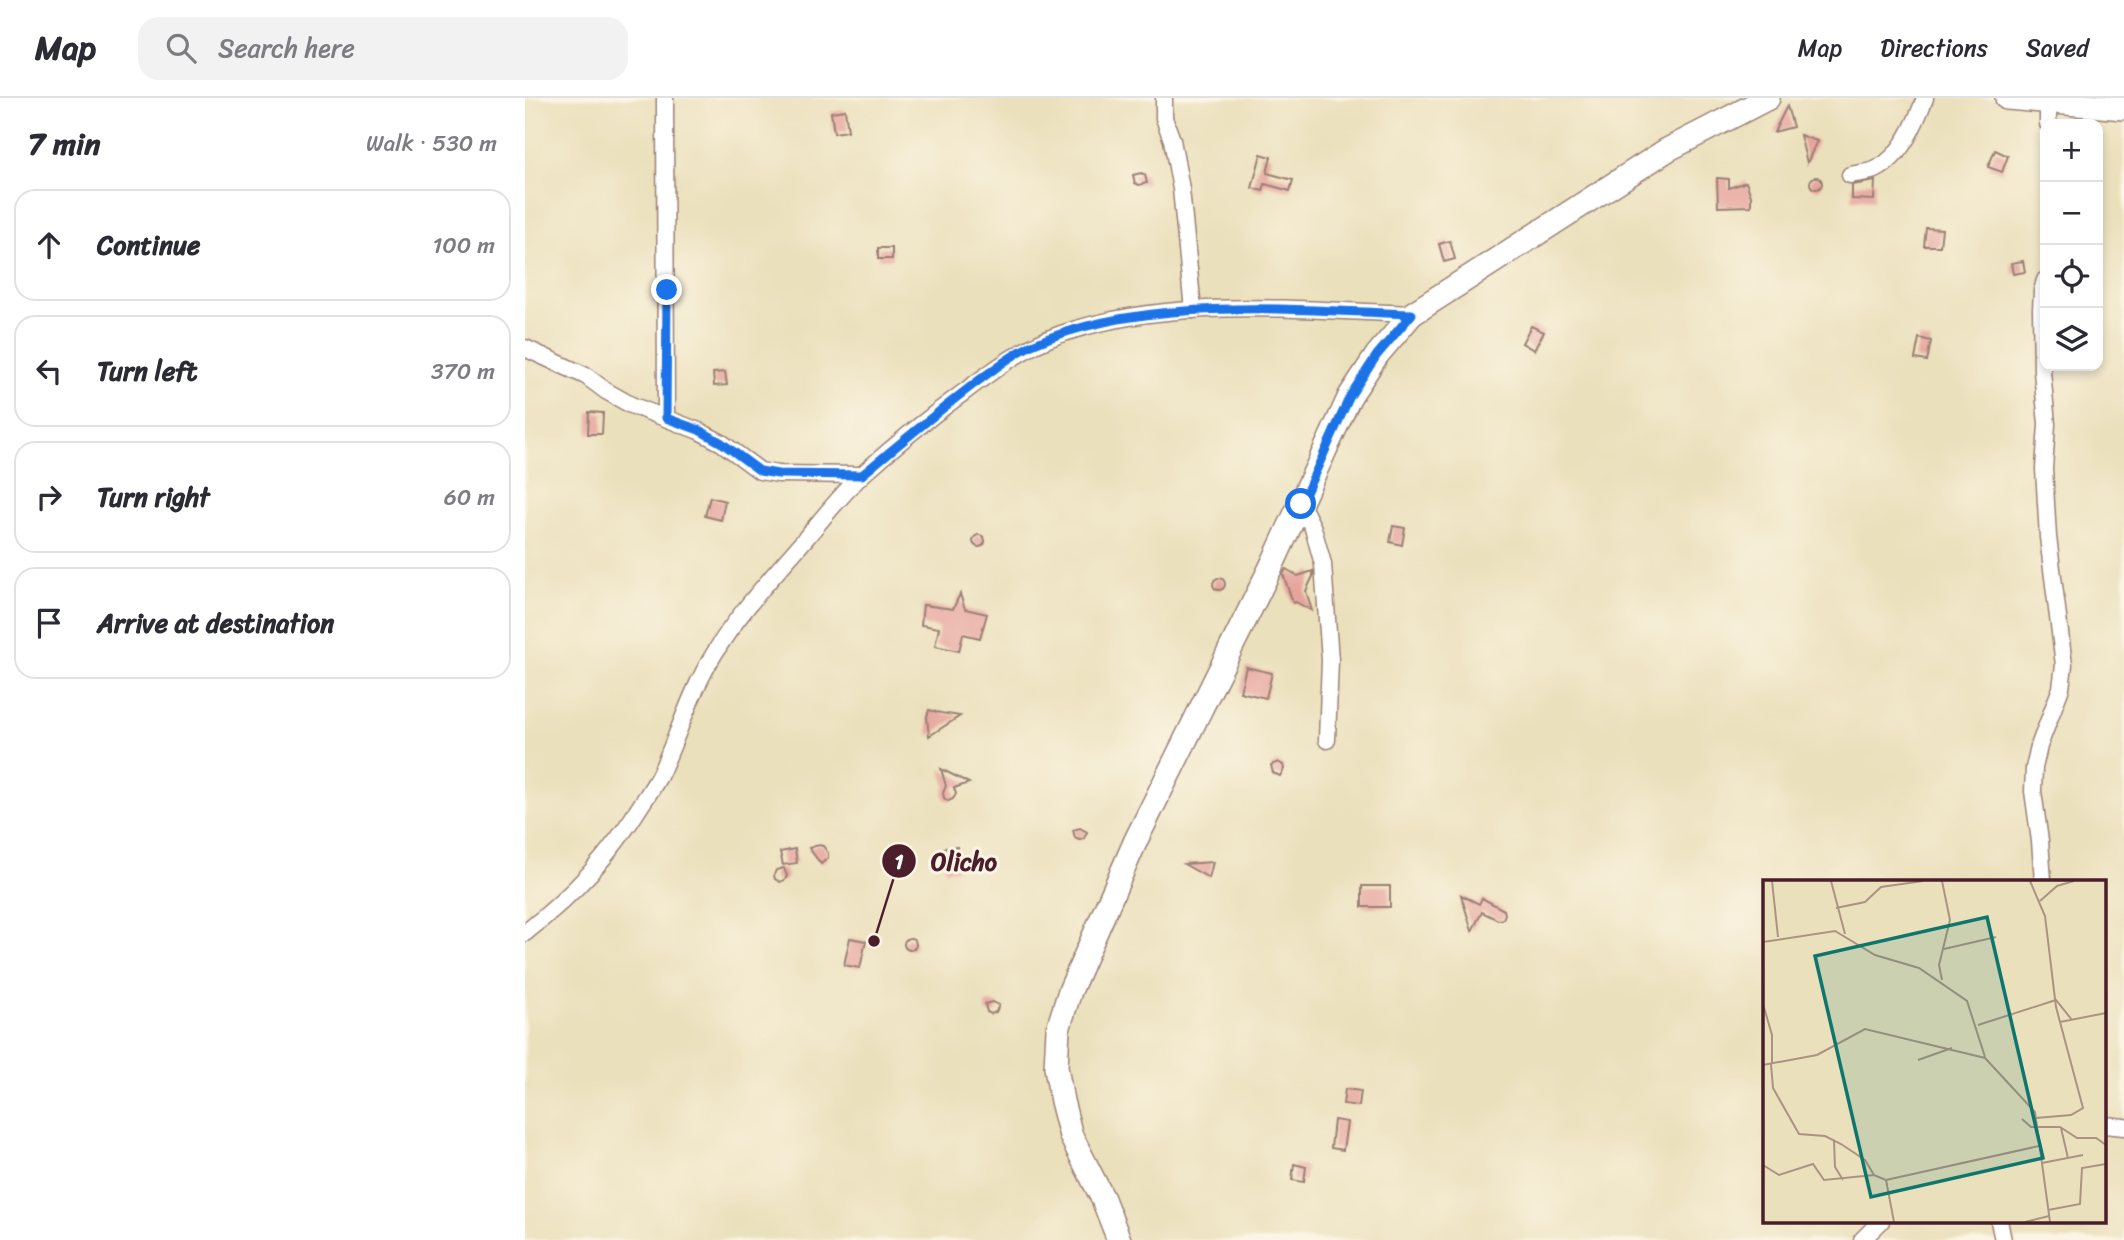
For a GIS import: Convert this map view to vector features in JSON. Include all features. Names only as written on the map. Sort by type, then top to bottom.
[{"type":"street","points":[[665,98],[666,418]]},
{"type":"street","points":[[1164,98],[1164,118],[1172,139],[1181,189],[1193,310]]},
{"type":"street","points":[[1119,1240],[1103,1199],[1071,1136],[1056,1067],[1058,1029],[1070,992],[1136,840],[1301,504],[1350,396],[1377,355],[1412,314],[1667,150],[1768,98]]},
{"type":"street","points":[[1850,175],[1876,170],[1888,160],[1913,130],[1926,98]]},
{"type":"street","points":[[2007,98],[2048,113],[2124,108]]},
{"type":"street","points":[[2041,308],[2042,371],[2047,424],[2043,469],[2048,537],[2064,664],[2061,688],[2044,731],[2034,768],[2032,791],[2043,880]]},
{"type":"street","points":[[525,933],[556,908],[603,861],[635,815],[661,773],[699,681],[714,653],[749,603],[862,475],[933,415],[993,370],[1030,346],[1061,334],[1097,324],[1144,316],[1193,310],[1267,309],[1412,314]]},
{"type":"street","points":[[525,348],[586,376],[631,405],[699,430],[760,471],[778,474],[862,475]]},
{"type":"street","points":[[1301,504],[1313,528],[1324,564],[1330,660],[1327,740]]},
{"type":"street","points":[[1862,1240],[1880,1222]]},
{"type":"street","points":[[1999,1222],[2003,1240]]},
{"type":"building","points":[[1787,106],[1793,127],[1774,132]]},
{"type":"building","points":[[845,110],[848,131],[834,133],[831,112]]},
{"type":"building","points":[[1800,135],[1817,141],[1807,163]]},
{"type":"building","points":[[1995,150],[2008,156],[2002,172],[1988,167]]},
{"type":"building","points":[[1261,154],[1271,157],[1267,173],[1293,180],[1290,191],[1265,184],[1263,191],[1252,188]]},
{"type":"building","points":[[1133,175],[1145,175],[1147,183],[1139,185],[1135,183]]},
{"type":"building","points":[[1816,177],[1822,183],[1816,189],[1810,183]]},
{"type":"building","points":[[1717,178],[1729,179],[1729,188],[1746,182],[1751,206],[1718,207]]},
{"type":"building","points":[[1875,181],[1874,200],[1852,199],[1852,185]]},
{"type":"building","points":[[1926,228],[1942,229],[1940,246],[1924,246]]},
{"type":"building","points":[[1450,241],[1455,259],[1444,262],[1439,244]]},
{"type":"building","points":[[878,248],[892,248],[892,259],[878,259]]},
{"type":"building","points":[[2023,261],[2025,272],[2013,274],[2011,263]]},
{"type":"building","points":[[1531,326],[1544,332],[1534,350],[1522,343]]},
{"type":"building","points":[[1919,338],[1931,341],[1927,361],[1915,359]]},
{"type":"building","points":[[725,372],[727,385],[714,386],[713,373]]},
{"type":"building","points":[[589,412],[603,413],[602,434],[588,434]]},
{"type":"building","points":[[710,497],[725,501],[721,520],[705,516]]},
{"type":"building","points":[[1393,526],[1405,528],[1402,545],[1390,542]]},
{"type":"building","points":[[979,535],[985,541],[979,547],[973,541]]},
{"type":"building","points":[[1286,569],[1298,576],[1313,571],[1306,591],[1312,611],[1293,603],[1283,574]]},
{"type":"building","points":[[1219,578],[1225,584],[1219,590],[1213,584]]},
{"type":"building","points":[[960,594],[965,609],[987,614],[980,638],[963,634],[959,651],[935,646],[939,628],[921,625],[923,605],[953,609]]},
{"type":"building","points":[[1246,667],[1272,673],[1266,698],[1240,692]]},
{"type":"building","points":[[929,710],[941,713],[960,716],[929,736]]},
{"type":"building","points":[[1278,762],[1284,769],[1280,776],[1273,773],[1271,765]]},
{"type":"building","points":[[941,769],[969,783],[954,788],[956,794],[948,801],[944,798],[946,786]]},
{"type":"building","points":[[1080,828],[1087,832],[1084,839],[1079,840],[1075,838],[1073,830]]},
{"type":"building","points":[[823,846],[828,853],[828,858],[821,864],[809,848]]},
{"type":"building","points":[[957,847],[958,869],[945,870],[944,848]]},
{"type":"building","points":[[795,849],[797,863],[783,865],[780,852]]},
{"type":"building","points":[[1213,862],[1209,878],[1184,864]]},
{"type":"building","points":[[784,868],[787,876],[780,882],[774,875],[776,870]]},
{"type":"building","points":[[1362,886],[1390,886],[1390,907],[1362,907]]},
{"type":"building","points":[[1461,895],[1479,904],[1482,898],[1504,910],[1503,919],[1498,920],[1482,912],[1472,931]]},
{"type":"building","points":[[850,938],[866,941],[860,968],[844,965]]},
{"type":"building","points":[[910,938],[916,944],[910,950],[904,944]]},
{"type":"building","points":[[992,1002],[999,1005],[996,1012],[991,1014],[987,1012],[985,1004]]},
{"type":"building","points":[[1345,1089],[1361,1091],[1359,1106],[1343,1104]]},
{"type":"building","points":[[1334,1120],[1347,1122],[1343,1150],[1331,1148]]},
{"type":"building","points":[[1294,1164],[1306,1167],[1304,1182],[1292,1180]]},
{"type":"place","name":"Olicho","points":[[874,941]]},
{"type":"route","points":[[667,290],[666,418],[699,430],[760,471],[778,474],[862,475],[933,415],[1030,346],[1097,324],[1193,310],[1267,309],[1412,314],[1377,355],[1350,396],[1301,504]]}]
